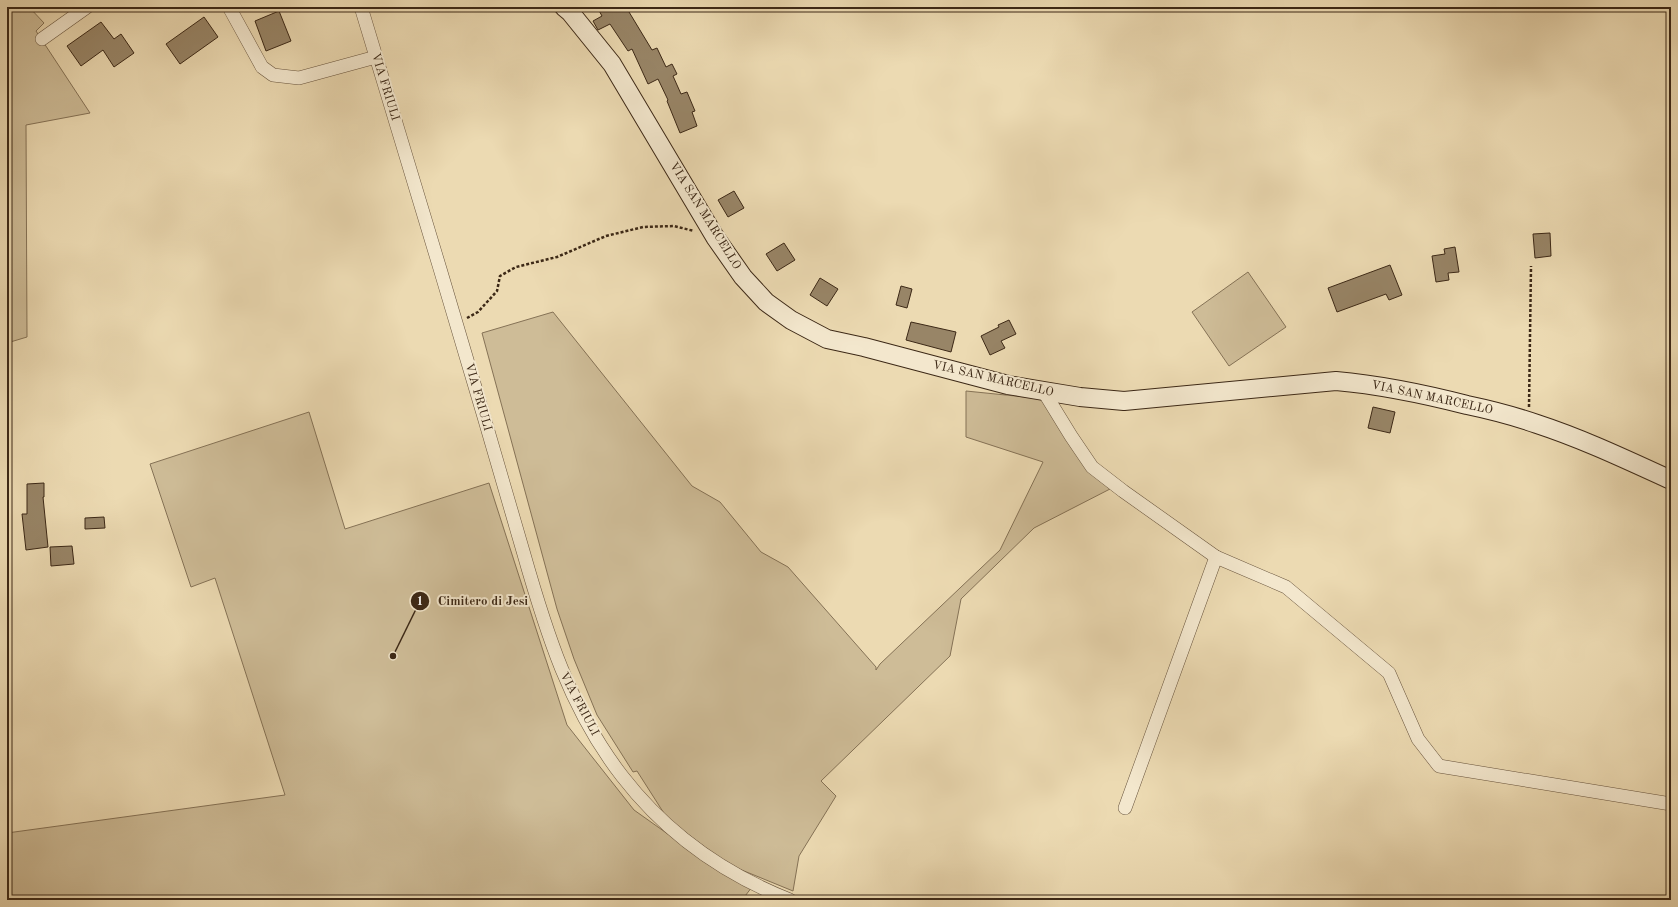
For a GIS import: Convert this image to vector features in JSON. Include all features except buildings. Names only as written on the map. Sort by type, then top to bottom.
[{"type":"main road","name":"VIA SAN MARCELLO","points":[[564,7],[570,12],[612,64],[715,237],[743,277],[766,302],[791,320],[826,339],[864,347],[1008,385],[1044,392],[1124,401],[1254,390],[1336,381],[1369,384],[1415,392],[1529,421],[1590,444],[1671,480]]},
{"type":"street","points":[[42,39],[87,7]]},
{"type":"street","points":[[229,7],[262,67],[273,75],[299,78],[376,56]]},
{"type":"street","name":"VIA FRIULI","points":[[361,7],[539,606],[562,672],[588,725],[621,775],[652,812],[675,833],[701,853],[756,886],[790,900]]},
{"type":"street","points":[[1044,392],[1071,436],[1092,466],[1123,491],[1216,557],[1286,587],[1389,673],[1418,739],[1439,766],[1671,804]]},
{"type":"street","points":[[1125,808],[1216,557]]},
{"type":"path","points":[[456,324],[478,312],[497,291],[500,276],[516,267],[557,257],[606,236],[643,227],[674,226],[715,237]]},
{"type":"path","points":[[1529,421],[1531,266]]},
{"type":"shaded area","points":[[7,7],[29,7],[44,23],[36,31],[90,113],[26,125],[27,337],[7,343]]},
{"type":"shaded area","points":[[1248,272],[1286,327],[1229,366],[1192,312]]},
{"type":"shaded area","points":[[553,312],[692,486],[720,502],[761,552],[788,567],[876,667],[876,670],[880,664],[1000,550],[1043,462],[966,437],[966,391],[1045,399],[1086,469],[1110,489],[1034,528],[961,599],[950,656],[821,781],[836,796],[799,856],[793,891],[727,864],[667,818],[637,771],[633,772],[597,715],[574,659],[557,609],[482,333]]},
{"type":"shaded area","points":[[309,412],[345,529],[489,483],[567,725],[634,810],[696,854],[752,887],[742,900],[7,900],[7,833],[285,795],[215,578],[191,587],[150,464]]},
{"type":"place","name":"Cimitero di Jesi","points":[[393,656]]}]
